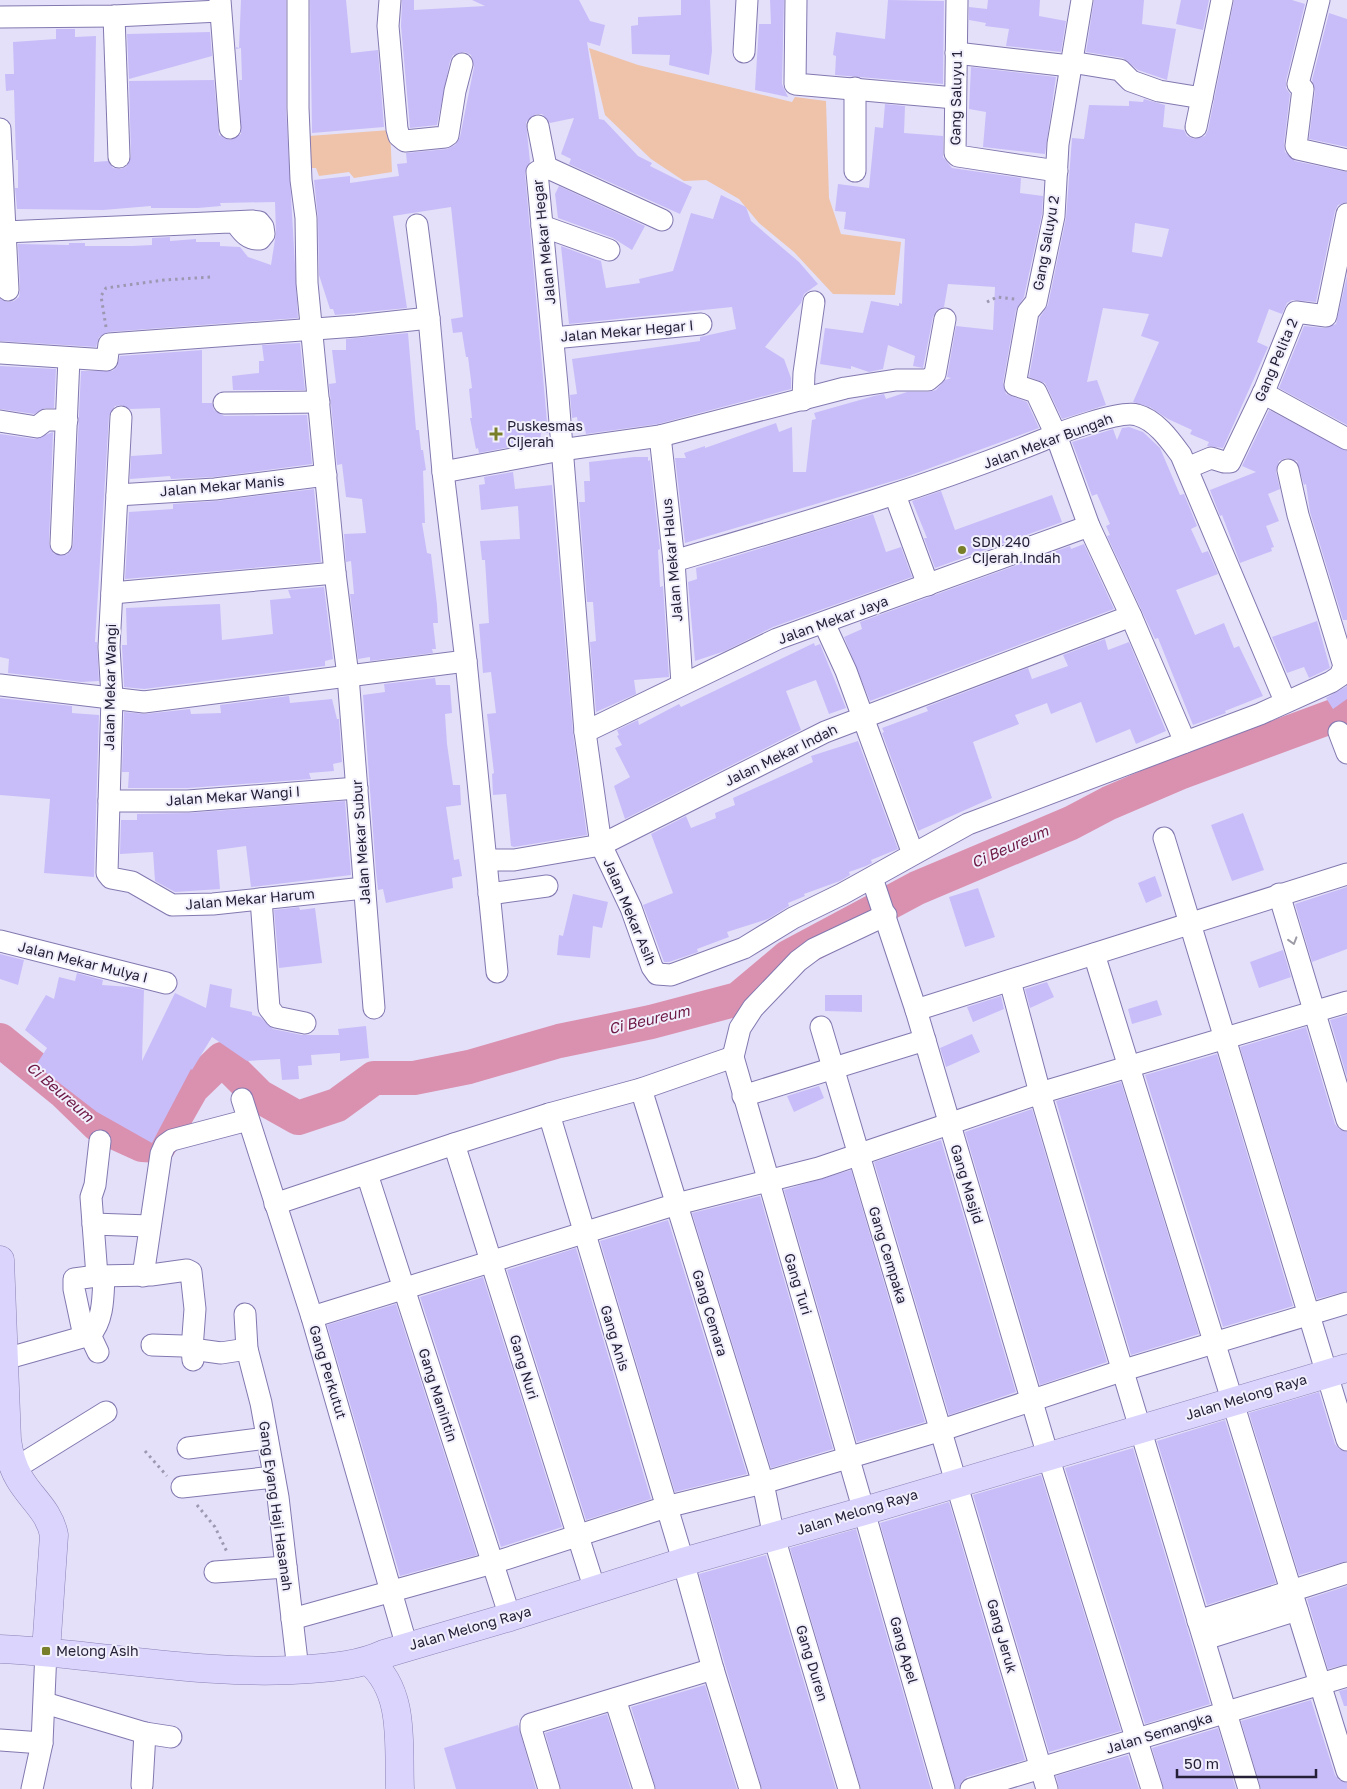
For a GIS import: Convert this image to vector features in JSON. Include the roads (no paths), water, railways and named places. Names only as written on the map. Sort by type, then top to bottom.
[{"type":"main road","points":[[0,1271],[5,1358],[3,1413],[7,1440],[14,1470],[45,1511],[51,1522],[54,1535],[46,1651]]},
{"type":"main road","name":"Jalan Melong Raya","points":[[0,1648],[46,1651],[239,1672],[298,1670],[369,1661],[384,1654],[510,1617],[683,1562],[864,1511],[1337,1370]]},
{"type":"main road","points":[[369,1661],[378,1668],[390,1684],[396,1703],[400,1789]]},
{"type":"street","name":"Jalan Mekar Subur","points":[[298,0],[301,180],[306,218],[307,283],[335,572],[348,676],[374,1008]]},
{"type":"street","points":[[390,0],[388,26],[397,129],[399,136],[405,141],[446,137],[448,135],[454,91],[462,64]]},
{"type":"street","points":[[744,52],[747,0]]},
{"type":"street","points":[[796,0],[795,84],[955,98]]},
{"type":"street","name":"Gang Saluyu 1","points":[[957,0],[953,148],[958,156],[1057,171]]},
{"type":"street","name":"Gang Saluyu 2","points":[[1056,435],[1036,392],[1015,385],[1028,312],[1036,302],[1054,216],[1058,144],[1082,0]]},
{"type":"street","points":[[1196,127],[1222,0]]},
{"type":"street","points":[[1319,0],[1298,84],[1303,89],[1296,146],[1298,150],[1347,160]]},
{"type":"street","points":[[0,17],[114,16],[220,5],[230,128]]},
{"type":"street","points":[[114,16],[119,157]]},
{"type":"street","points":[[956,54],[1120,70],[1131,81],[1158,91],[1202,98]]},
{"type":"street","points":[[855,88],[855,171]]},
{"type":"street","points":[[538,126],[546,167]]},
{"type":"street","points":[[0,129],[8,290]]},
{"type":"street","name":"Jalan Mekar Hegar","points":[[585,732],[553,338],[536,175],[541,169],[546,167],[662,220]]},
{"type":"street","name":"Gang Pelita 2","points":[[1187,468],[1211,458],[1230,462],[1263,393],[1296,312],[1326,316],[1347,214]]},
{"type":"street","points":[[5,232],[235,222]]},
{"type":"street","points":[[417,225],[428,318],[442,472],[466,661],[497,972]]},
{"type":"street","points":[[542,226],[609,250]]},
{"type":"street","points":[[803,400],[804,374],[814,302]]},
{"type":"street","points":[[0,353],[107,360],[109,344],[356,326],[428,318]]},
{"type":"street","points":[[442,472],[561,450],[660,436],[853,387],[896,380],[930,379],[935,374],[945,319]]},
{"type":"street","name":"Jalan Mekar Hegar I","points":[[553,338],[701,324]]},
{"type":"street","points":[[61,544],[69,358]]},
{"type":"street","points":[[1263,393],[1347,439]]},
{"type":"street","points":[[224,403],[319,402]]},
{"type":"street","name":"Jalan Mekar Bungah","points":[[674,561],[895,495],[974,468],[1056,435],[1122,414],[1137,415],[1152,423],[1168,436],[1181,455],[1285,702]]},
{"type":"street","name":"Jalan Mekar Wangi","points":[[112,878],[106,868],[112,698],[109,647],[121,417]]},
{"type":"street","points":[[0,421],[37,427],[46,420],[67,420]]},
{"type":"street","points":[[1056,435],[1089,526],[1131,616],[1185,742]]},
{"type":"street","name":"Jalan Mekar Halus","points":[[660,436],[674,561],[682,684]]},
{"type":"street","points":[[873,881],[914,854],[975,821],[1260,714],[1332,682],[1340,676],[1344,666],[1298,515],[1288,470]]},
{"type":"street","name":"Jalan Mekar Manis","points":[[117,495],[214,489],[326,475]]},
{"type":"street","points":[[895,495],[928,585]]},
{"type":"street","name":"Jalan Mekar Jaya","points":[[585,732],[777,640],[1089,526]]},
{"type":"street","points":[[112,593],[335,572]]},
{"type":"street","name":"Jalan Mekar Indah","points":[[487,860],[514,860],[601,845],[825,732],[1131,616]]},
{"type":"street","points":[[824,623],[864,718],[914,854]]},
{"type":"street","points":[[0,685],[144,702],[466,661]]},
{"type":"street","name":"Jalan Mekar Asih","points":[[585,732],[601,845],[631,908],[652,967],[657,974],[671,975],[744,948],[793,918],[873,881]]},
{"type":"street","points":[[1338,732],[1347,753]]},
{"type":"street","name":"Jalan Mekar Wangi I","points":[[109,801],[188,801],[357,788]]},
{"type":"street","points":[[1164,838],[1191,922],[1224,1039],[1310,1314],[1337,1370],[1347,1440]]},
{"type":"street","points":[[916,1010],[1347,874]]},
{"type":"street","name":"Jalan Mekar Harum","points":[[112,878],[132,882],[172,905],[262,899],[364,888]]},
{"type":"street","name":"Gang Masjid","points":[[873,881],[916,1010],[1048,1456],[1152,1789]]},
{"type":"street","points":[[489,894],[547,886]]},
{"type":"street","points":[[1279,894],[1347,1120]]},
{"type":"street","points":[[262,899],[269,1008],[276,1017],[305,1023]]},
{"type":"street","points":[[275,1204],[549,1114],[641,1090],[733,1057],[740,1028],[753,1008],[798,961],[814,949],[885,914]]},
{"type":"street","name":"Jalan Mekar Mulya I","points":[[0,940],[166,984]]},
{"type":"street","points":[[1094,954],[1234,1401],[1293,1600],[1347,1771]]},
{"type":"street","points":[[1010,981],[1040,1093],[1249,1789]]},
{"type":"street","points":[[312,1317],[677,1204],[819,1168],[1040,1093],[1347,1002]]},
{"type":"street","name":"Gang Cempaka","points":[[821,1027],[857,1154],[957,1482]]},
{"type":"street","points":[[743,1096],[925,1040]]},
{"type":"street","name":"Gang Turi","points":[[733,1057],[767,1181],[850,1457],[864,1511]]},
{"type":"street","name":"Gang Cemara","points":[[641,1090],[763,1482],[774,1537]]},
{"type":"street","name":"Gang Perkutut","points":[[242,1099],[312,1317],[408,1647]]},
{"type":"street","name":"Gang Anis","points":[[549,1114],[750,1789]]},
{"type":"street","points":[[143,1276],[161,1154],[165,1145],[172,1140],[248,1120]]},
{"type":"street","points":[[91,1341],[98,1327],[103,1297],[91,1196],[95,1185],[100,1141]]},
{"type":"street","name":"Gang Nuri","points":[[454,1144],[595,1590]]},
{"type":"street","name":"Gang Manintin","points":[[367,1174],[510,1617]]},
{"type":"street","points":[[93,1224],[150,1226]]},
{"type":"street","points":[[91,1341],[73,1282],[76,1278],[143,1276],[190,1270],[195,1309],[192,1354]]},
{"type":"street","points":[[292,1619],[493,1563],[666,1506],[763,1482],[942,1430],[1124,1370],[1216,1344],[1347,1303]]},
{"type":"street","name":"Gang Eyang Haji Hasanah","points":[[246,1314],[247,1350],[268,1438],[281,1513],[298,1670]]},
{"type":"street","points":[[5,1358],[91,1341]]},
{"type":"street","points":[[152,1346],[183,1346],[192,1354],[247,1350]]},
{"type":"street","points":[[14,1470],[106,1412]]},
{"type":"street","points":[[188,1448],[268,1438]]},
{"type":"street","points":[[182,1487],[274,1477]]},
{"type":"street","name":"Gang Jeruk","points":[[957,1482],[1044,1779]]},
{"type":"street","name":"Gang Apel","points":[[864,1511],[944,1789]]},
{"type":"street","name":"Gang Duren","points":[[774,1537],[850,1789]]},
{"type":"street","points":[[225,1572],[286,1567]]},
{"type":"street","points":[[1201,1630],[1293,1600],[1347,1573]]},
{"type":"street","points":[[32,1789],[42,1742],[46,1651]]},
{"type":"street","points":[[549,1789],[531,1724],[713,1669]]},
{"type":"street","name":"Jalan Semangka","points":[[971,1789],[1044,1779],[1137,1740],[1347,1676]]},
{"type":"street","points":[[615,1699],[644,1789]]},
{"type":"street","points":[[45,1703],[146,1733],[170,1737]]},
{"type":"street","points":[[142,1785],[146,1733]]},
{"type":"street","points":[[0,1740],[42,1742]]},
{"type":"waterway","name":"Ci Beureum","points":[[0,1040],[64,1092],[98,1125],[142,1145],[159,1146],[192,1088],[222,1059],[259,1096],[298,1118],[337,1105],[374,1078],[414,1078],[469,1067],[559,1041],[651,1022],[738,999],[788,957],[917,888],[1071,823],[1109,803],[1179,773],[1347,711]]},
{"type":"place","name":"Puskesmas Cijerah","points":[[496,434]]},
{"type":"place","name":"SDN 240 Cijerah Indah","points":[[962,550]]},
{"type":"place","name":"Melong Asih","points":[[46,1651]]}]
